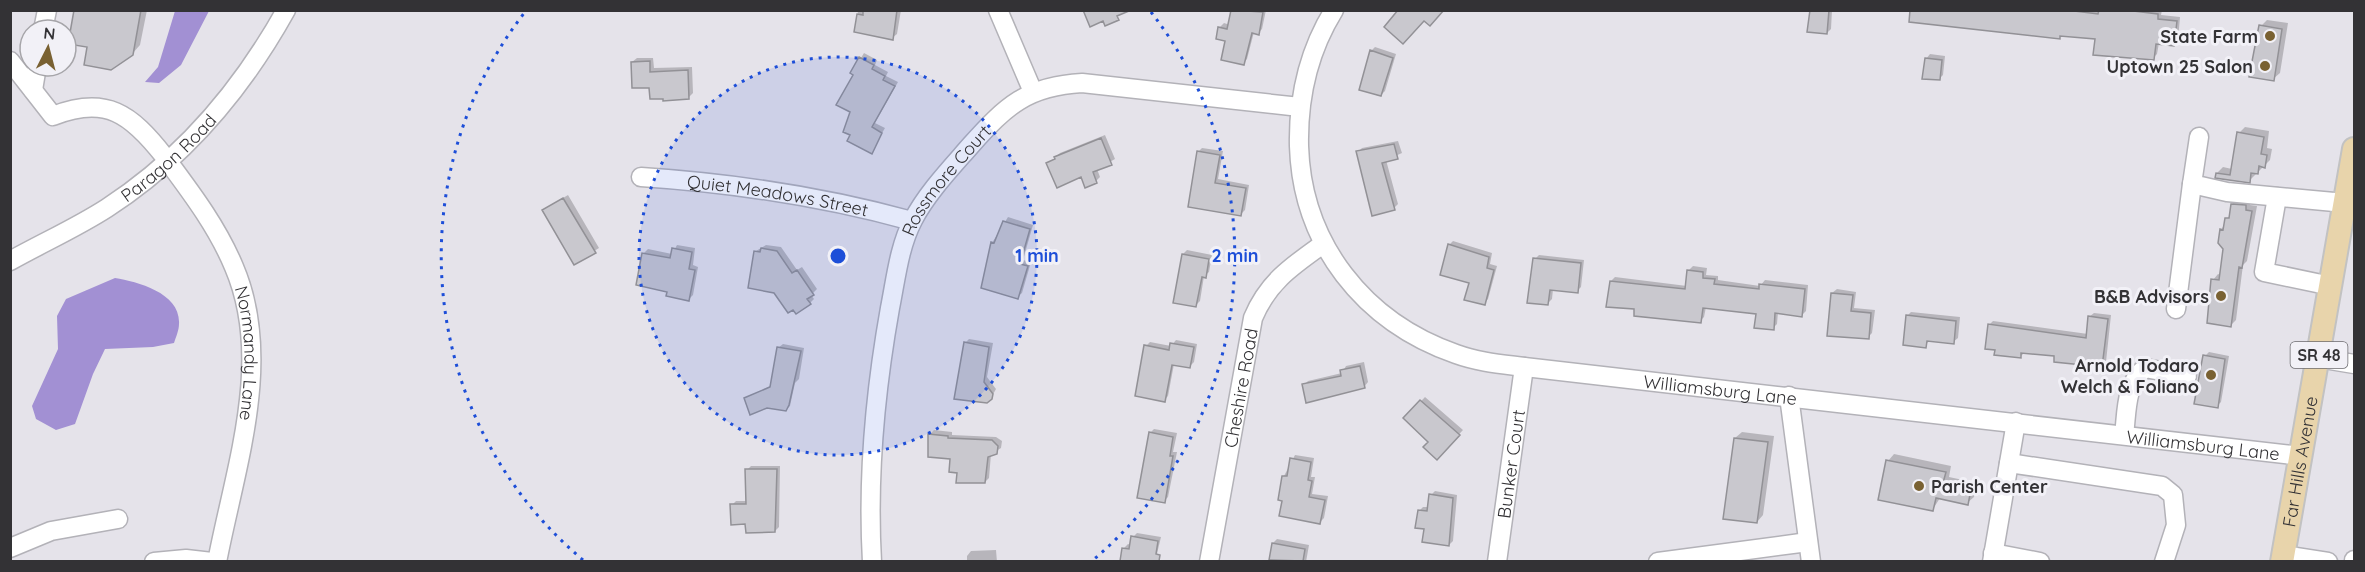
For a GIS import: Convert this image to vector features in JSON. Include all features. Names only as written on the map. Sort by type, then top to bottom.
[{"type":"main road","name":"Far Hills Avenue","points":[[2282,558],[2355,149]]},
{"type":"street","name":"Paragon Road","points":[[10,261],[106,209],[168,162],[229,99],[286,10]]},
{"type":"street","points":[[998,10],[1033,92]]},
{"type":"street","name":"Williamsburg Lane","points":[[1334,10],[1311,56],[1299,108],[1300,170],[1304,195],[1323,244],[1359,292],[1407,332],[1458,355],[1524,367],[2301,456]]},
{"type":"street","points":[[10,61],[33,90]]},
{"type":"street","points":[[33,90],[35,78]]},
{"type":"street","name":"Rossmore Court","points":[[872,561],[870,488],[874,420],[883,350],[899,261],[912,221],[921,206],[999,114],[1033,92],[1062,84],[1082,83],[1299,108]]},
{"type":"street","name":"Normandy Lane","points":[[33,90],[53,116],[77,108],[93,106],[112,110],[129,118],[146,134],[168,162],[216,230],[235,268],[248,322],[251,348],[248,404],[217,561]]},
{"type":"street","points":[[2176,309],[2199,137]]},
{"type":"street","name":"Quiet Meadows Street","points":[[641,177],[709,183],[864,207],[912,221]]},
{"type":"street","points":[[2192,184],[2227,192],[2345,203]]},
{"type":"street","points":[[2277,197],[2264,272],[2331,286]]},
{"type":"street","name":"Cheshire Road","points":[[1209,561],[1253,318],[1269,287],[1285,270],[1323,244]]},
{"type":"street","points":[[2318,358],[2355,364]]},
{"type":"street","name":"Bunker Court","points":[[1497,561],[1524,367]]},
{"type":"street","points":[[2124,435],[2129,393],[2138,374],[2145,368],[2187,376]]},
{"type":"street","points":[[1789,396],[1812,561]]},
{"type":"street","points":[[2016,422],[1992,557],[2040,561]]},
{"type":"street","points":[[2009,463],[2162,486],[2173,495],[2176,525],[2164,561]]},
{"type":"street","points":[[10,548],[51,531],[118,519]]},
{"type":"street","points":[[1658,561],[1808,542]]},
{"type":"street","points":[[2282,558],[2328,561]]},
{"type":"street","points":[[154,561],[186,559],[212,561]]},
{"type":"shaded area","points":[[175,11],[209,11],[181,65],[159,83],[145,82],[158,67]]},
{"type":"shaded area","points":[[115,278],[146,286],[166,297],[173,304],[178,313],[179,324],[174,343],[153,347],[105,349],[93,374],[75,424],[56,430],[36,419],[32,406],[58,349],[57,316],[66,299]]},
{"type":"building","points":[[74,10],[141,10],[133,55],[111,70],[84,65],[87,47],[78,46],[78,18],[73,18]]},
{"type":"building","points":[[863,10],[897,10],[893,40],[854,32],[857,14],[863,15]]},
{"type":"building","points":[[1083,10],[1129,11],[1117,16],[1119,20],[1105,26],[1103,21],[1090,27]]},
{"type":"building","points":[[1231,10],[1263,12],[1259,35],[1252,33],[1244,65],[1221,60],[1225,41],[1216,39],[1218,27],[1227,29]]},
{"type":"building","points":[[1398,10],[1444,10],[1430,26],[1424,21],[1403,44],[1384,27]]},
{"type":"building","points":[[1810,10],[1829,10],[1827,34],[1807,32]]},
{"type":"building","points":[[1910,10],[2066,10],[2098,14],[2099,10],[2125,10],[2158,14],[2158,19],[2177,21],[2174,46],[2156,44],[2154,60],[2093,55],[2095,39],[2060,36],[2060,39],[1909,22]]},
{"type":"building","points":[[2259,25],[2282,29],[2274,81],[2249,77]]},
{"type":"building","points":[[1370,50],[1393,58],[1381,96],[1359,90]]},
{"type":"building","points":[[859,57],[874,65],[872,69],[885,76],[883,80],[895,86],[872,127],[882,133],[872,154],[847,141],[850,135],[843,132],[850,112],[836,105],[853,75],[850,73]]},
{"type":"building","points":[[1925,58],[1942,60],[1940,80],[1922,79]]},
{"type":"building","points":[[650,61],[650,72],[688,70],[689,99],[663,101],[663,99],[650,99],[649,88],[632,88],[631,62]]},
{"type":"building","points":[[2237,132],[2264,137],[2261,154],[2267,155],[2265,168],[2259,166],[2258,174],[2251,173],[2250,183],[2215,178],[2216,173],[2230,175]]},
{"type":"building","points":[[1101,138],[1112,165],[1093,172],[1097,183],[1085,188],[1081,177],[1057,188],[1046,163],[1055,159],[1054,157]]},
{"type":"building","points":[[1394,144],[1398,159],[1382,163],[1395,210],[1372,216],[1356,151]]},
{"type":"building","points":[[1197,151],[1220,155],[1215,183],[1246,188],[1241,216],[1188,207]]},
{"type":"building","points":[[563,198],[596,253],[574,265],[542,210]]},
{"type":"building","points":[[2231,204],[2246,205],[2246,210],[2252,211],[2242,268],[2239,267],[2231,327],[2207,323],[2211,279],[2219,280],[2223,249],[2218,243],[2220,229],[2223,230],[2225,218],[2229,218]]},
{"type":"building","points":[[1003,221],[1030,229],[1020,264],[1028,266],[1018,299],[981,288],[991,242],[994,243]]},
{"type":"building","points":[[1448,244],[1489,257],[1487,268],[1494,270],[1485,305],[1464,300],[1469,283],[1440,275]]},
{"type":"building","points":[[672,248],[692,252],[689,269],[695,270],[689,301],[666,296],[667,292],[636,285],[642,253],[670,258]]},
{"type":"building","points":[[761,248],[777,251],[792,273],[797,270],[814,295],[807,299],[811,304],[796,314],[793,310],[788,313],[774,293],[748,288],[754,251],[760,252]]},
{"type":"building","points":[[1182,254],[1209,259],[1206,278],[1202,277],[1196,307],[1173,303]]},
{"type":"building","points":[[1533,258],[1581,263],[1578,293],[1550,290],[1548,305],[1527,303]]},
{"type":"building","points":[[1687,270],[1703,272],[1703,278],[1715,279],[1714,284],[1759,289],[1759,284],[1805,289],[1802,317],[1775,313],[1774,330],[1754,328],[1756,314],[1703,308],[1701,323],[1634,316],[1634,309],[1606,307],[1610,281],[1685,289]]},
{"type":"building","points":[[1831,293],[1853,295],[1851,311],[1871,313],[1869,339],[1827,336]]},
{"type":"building","points":[[1906,315],[1956,321],[1954,344],[1927,341],[1926,348],[1903,345]]},
{"type":"building","points":[[2088,316],[2108,319],[2102,367],[2054,362],[2054,356],[2021,353],[2021,358],[1994,355],[1995,350],[1985,349],[1988,324],[2086,338]]},
{"type":"building","points":[[964,342],[989,347],[984,382],[993,394],[992,399],[987,403],[954,399]]},
{"type":"building","points":[[1170,343],[1194,347],[1190,368],[1172,365],[1165,402],[1135,396],[1144,345],[1169,350]]},
{"type":"building","points":[[777,347],[801,351],[789,405],[786,411],[767,408],[750,415],[744,398],[770,387]]},
{"type":"building","name":"Arnold Todaro Welch & Foliano","points":[[2203,355],[2225,359],[2218,408],[2194,404]]},
{"type":"building","points":[[1360,366],[1365,388],[1306,403],[1302,384],[1341,376],[1340,370]]},
{"type":"building","points":[[1420,400],[1460,435],[1437,460],[1423,447],[1428,442],[1403,418]]},
{"type":"building","points":[[1149,432],[1173,437],[1170,456],[1173,456],[1165,503],[1137,498]]},
{"type":"building","points":[[928,434],[948,436],[948,438],[992,440],[998,446],[997,454],[988,457],[985,483],[956,483],[957,473],[949,472],[950,459],[928,457]]},
{"type":"building","points":[[1734,438],[1768,442],[1757,523],[1723,519]]},
{"type":"building","points":[[1290,458],[1311,462],[1308,480],[1312,481],[1309,497],[1325,500],[1320,524],[1279,516],[1282,501],[1278,500],[1282,476],[1287,476]]},
{"type":"building","name":"Parish Center","points":[[1886,460],[1946,472],[1943,483],[1971,489],[1968,505],[1936,498],[1933,511],[1878,500]]},
{"type":"building","points":[[745,469],[777,469],[775,532],[746,533],[745,524],[731,525],[730,504],[746,504]]},
{"type":"building","points":[[1429,494],[1453,498],[1449,546],[1422,542],[1424,529],[1415,528],[1418,510],[1427,511]]},
{"type":"building","points":[[1131,536],[1158,541],[1156,554],[1160,555],[1159,561],[1120,561],[1122,548],[1129,549]]},
{"type":"building","points":[[1272,543],[1305,549],[1303,561],[1269,560]]},
{"type":"place","name":"State Farm","points":[[2270,36]]},
{"type":"place","name":"Uptown 25 Salon","points":[[2265,66]]},
{"type":"place","name":"B&B Advisors","points":[[2221,296]]},
{"type":"place","name":"Arnold Todaro Welch & Foliano","points":[[2211,375]]},
{"type":"place","name":"Parish Center","points":[[1919,486]]}]
